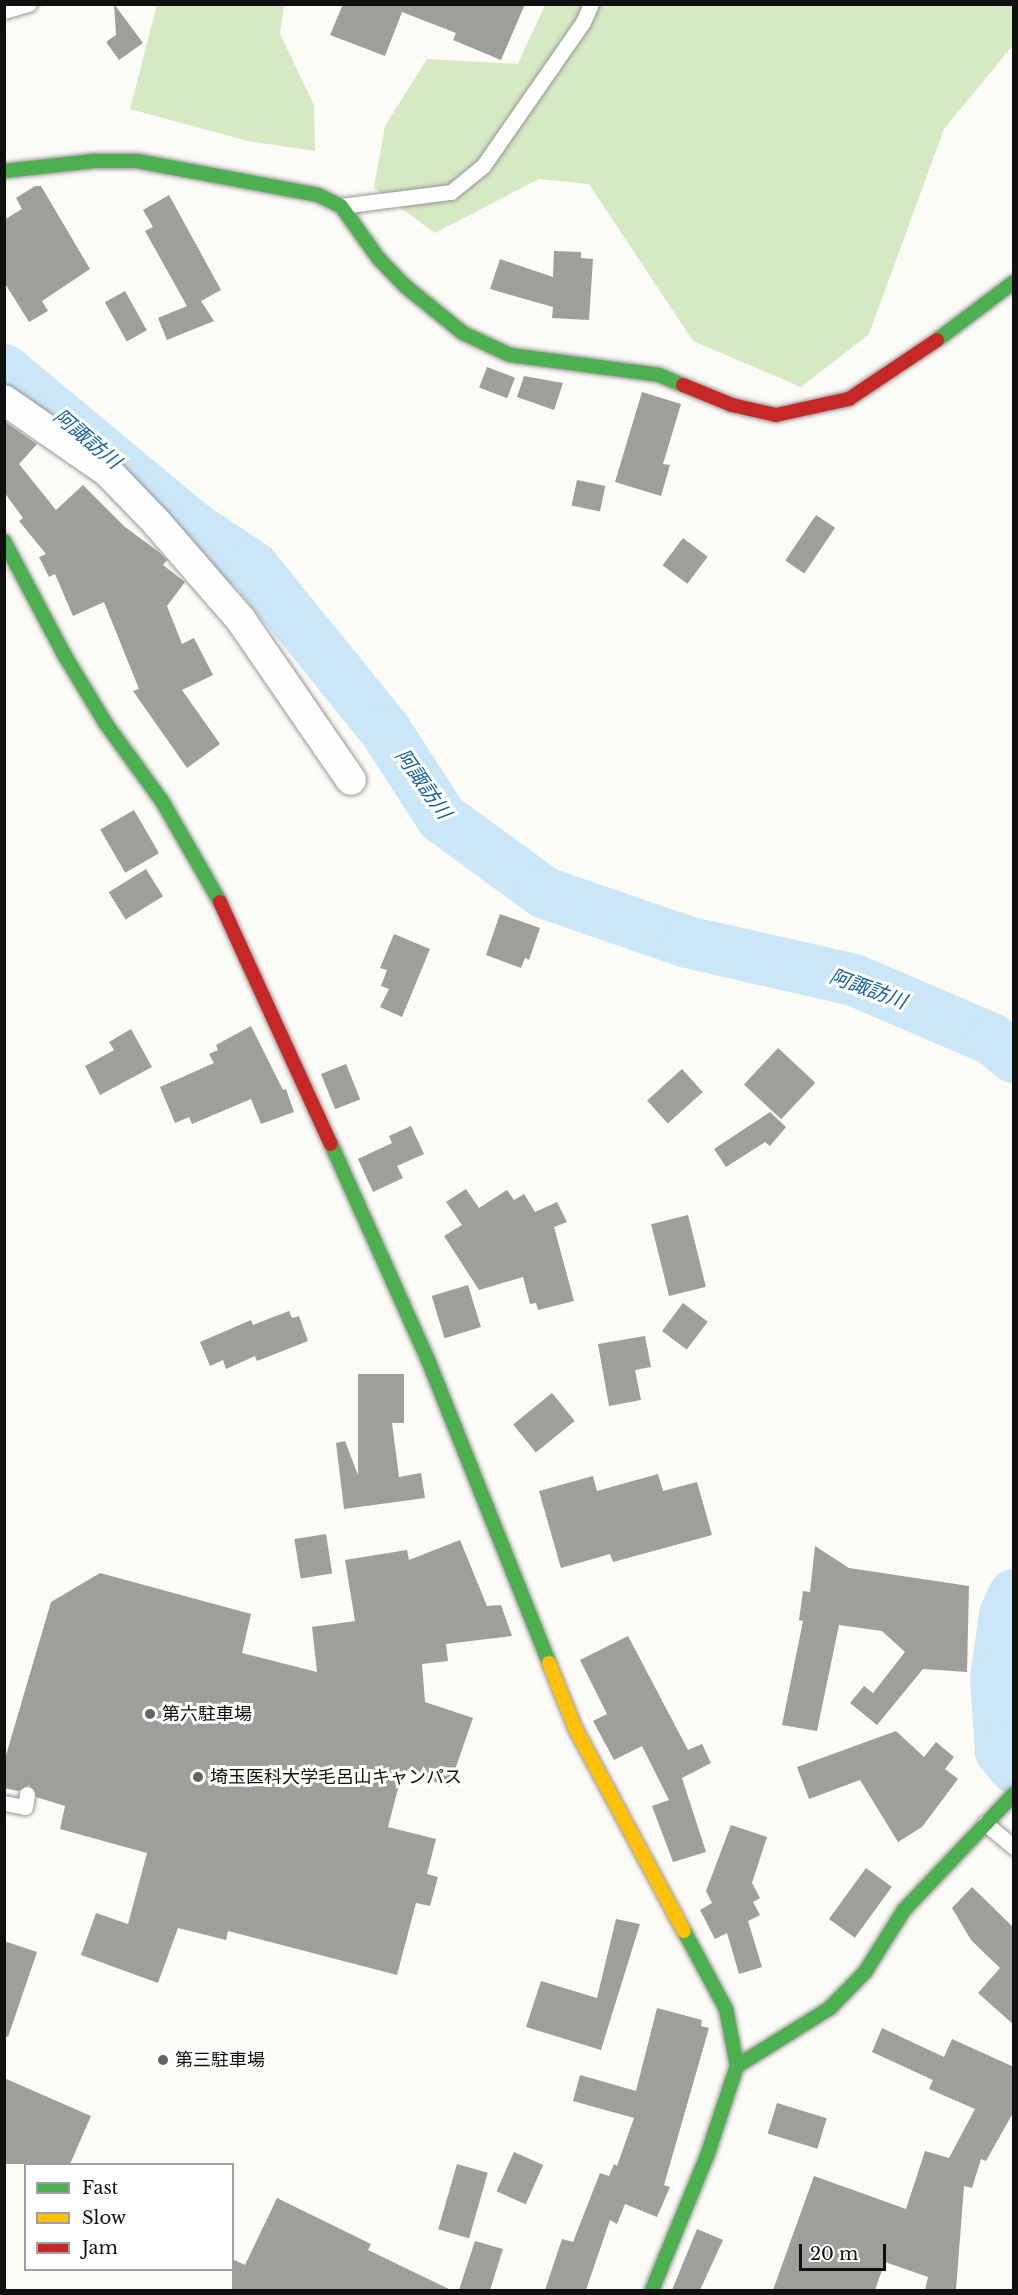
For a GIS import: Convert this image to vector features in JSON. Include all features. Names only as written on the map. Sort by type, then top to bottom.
[{"type":"street","points":[[4,171],[93,161],[137,161],[255,181],[318,195],[341,206],[399,279],[463,333],[510,355],[659,375],[732,405],[776,415],[849,399],[926,348],[1014,282]]},
{"type":"street","points":[[4,400],[108,472],[157,523],[242,621],[351,780]]},
{"type":"street","points":[[7,550],[65,657],[106,724],[162,801],[232,923],[428,1360],[576,1730],[726,2009],[737,2066],[707,2156],[652,2290]]},
{"type":"street","points":[[737,2066],[830,2008],[866,1972],[904,1910],[1014,1794]]},
{"type":"lane","points":[[4,11],[28,4]]},
{"type":"lane","points":[[341,206],[451,192],[483,166],[583,22],[591,4]]},
{"type":"lane","points":[[4,1803],[25,1807],[27,1794]]},
{"type":"lane","points":[[990,1818],[1014,1847]]},
{"type":"green space","points":[[157,5],[284,5],[280,34],[314,105],[315,151],[248,141],[130,109]]},
{"type":"green space","points":[[545,5],[1013,5],[1013,45],[944,129],[869,334],[801,387],[693,341],[589,184],[539,179],[435,233],[374,188],[385,126],[427,59],[518,64]]},
{"type":"building","points":[[114,4],[143,43],[119,60],[106,42],[116,35]]},
{"type":"building","points":[[343,4],[525,4],[501,60],[453,40],[456,33],[402,12],[385,56],[330,35]]},
{"type":"building","points":[[35,186],[41,186],[90,269],[42,301],[48,311],[29,322],[4,282],[4,220],[22,209],[16,198]]},
{"type":"building","points":[[169,195],[221,290],[201,301],[214,321],[167,340],[158,318],[187,306],[145,231],[153,227],[143,210]]},
{"type":"building","points":[[554,251],[581,252],[581,258],[593,259],[589,320],[552,318],[553,307],[490,289],[500,259],[553,277]]},
{"type":"building","points":[[125,291],[147,330],[127,342],[105,302]]},
{"type":"building","points":[[487,367],[515,378],[507,398],[479,388]]},
{"type":"building","points":[[524,376],[563,383],[554,410],[517,397]]},
{"type":"building","points":[[642,392],[681,404],[663,464],[670,465],[661,496],[615,482]]},
{"type":"building","points":[[4,421],[37,444],[19,464],[56,510],[83,485],[125,527],[159,552],[167,560],[163,565],[185,582],[167,606],[182,644],[194,638],[213,675],[182,690],[220,744],[187,768],[133,691],[139,689],[104,602],[73,616],[55,574],[49,577],[39,557],[46,554],[19,521],[23,518],[4,492]]},
{"type":"building","points":[[577,480],[605,486],[600,511],[572,505]]},
{"type":"building","points":[[816,515],[835,528],[804,573],[785,561]]},
{"type":"building","points":[[683,538],[708,557],[687,584],[663,565]]},
{"type":"building","points":[[134,810],[159,853],[125,873],[100,830]]},
{"type":"building","points":[[146,869],[163,896],[126,919],[109,892]]},
{"type":"building","points":[[500,914],[540,928],[529,960],[525,958],[521,968],[486,955]]},
{"type":"building","points":[[394,934],[430,949],[402,1017],[380,1007],[389,989],[381,986],[387,970],[380,968]]},
{"type":"building","points":[[251,1026],[283,1090],[286,1089],[294,1112],[261,1124],[251,1099],[192,1124],[189,1117],[175,1123],[160,1087],[214,1063],[209,1054],[218,1050],[216,1045]]},
{"type":"building","points":[[131,1029],[152,1067],[100,1095],[85,1066],[114,1050],[109,1042]]},
{"type":"building","points":[[778,1048],[815,1083],[781,1119],[744,1085]]},
{"type":"building","points":[[346,1064],[360,1099],[335,1109],[321,1074]]},
{"type":"building","points":[[682,1069],[703,1092],[668,1123],[647,1100]]},
{"type":"building","points":[[770,1112],[786,1127],[770,1146],[765,1142],[726,1167],[714,1149]]},
{"type":"building","points":[[411,1126],[424,1154],[397,1166],[403,1178],[373,1192],[358,1159],[392,1143],[389,1136]]},
{"type":"building","points":[[466,1189],[479,1208],[507,1190],[514,1200],[524,1194],[535,1212],[557,1202],[567,1222],[554,1227],[574,1301],[538,1310],[536,1303],[530,1304],[523,1277],[479,1290],[444,1236],[462,1225],[446,1202]]},
{"type":"building","points":[[688,1215],[706,1287],[669,1296],[651,1224]]},
{"type":"building","points":[[468,1285],[481,1327],[445,1338],[432,1296]]},
{"type":"building","points":[[683,1303],[708,1322],[687,1350],[662,1331]]},
{"type":"building","points":[[289,1311],[292,1318],[299,1316],[308,1341],[257,1361],[255,1356],[226,1369],[223,1360],[210,1366],[200,1342],[251,1320],[253,1325]]},
{"type":"building","points":[[645,1336],[651,1367],[635,1370],[641,1400],[609,1406],[598,1344]]},
{"type":"building","points":[[358,1374],[404,1374],[404,1423],[392,1423],[399,1477],[421,1473],[425,1498],[344,1509],[336,1443],[345,1441],[358,1475]]},
{"type":"building","points":[[552,1393],[575,1421],[536,1452],[513,1424]]},
{"type":"building","points":[[658,1474],[663,1491],[697,1482],[712,1535],[613,1562],[610,1554],[561,1568],[539,1491],[593,1476],[597,1491]]},
{"type":"building","points":[[326,1534],[332,1574],[301,1579],[294,1539]]},
{"type":"building","points":[[460,1540],[487,1606],[501,1605],[512,1636],[446,1644],[448,1661],[422,1664],[425,1702],[473,1718],[449,1787],[403,1770],[388,1827],[436,1839],[427,1874],[438,1877],[430,1906],[416,1903],[397,1975],[228,1931],[226,1940],[178,1928],[158,1983],[81,1955],[96,1913],[128,1924],[147,1853],[60,1829],[65,1806],[36,1797],[29,1785],[18,1791],[4,1788],[4,1762],[51,1602],[100,1573],[251,1614],[242,1653],[317,1672],[312,1627],[355,1621],[345,1560],[407,1550],[409,1560]]},
{"type":"building","points":[[815,1546],[849,1568],[969,1586],[967,1672],[923,1669],[877,1725],[850,1703],[864,1686],[873,1693],[905,1652],[882,1631],[839,1625],[817,1731],[782,1725],[803,1621],[799,1620],[803,1591],[810,1592]]},
{"type":"building","points":[[628,1636],[688,1750],[702,1744],[711,1763],[682,1778],[706,1852],[673,1862],[652,1806],[669,1800],[642,1746],[614,1760],[593,1721],[607,1714],[580,1660]]},
{"type":"building","points":[[896,1731],[924,1757],[936,1742],[954,1757],[945,1769],[958,1779],[922,1827],[898,1842],[860,1780],[809,1799],[797,1767]]},
{"type":"building","points":[[731,1825],[767,1837],[752,1883],[760,1898],[753,1902],[760,1915],[748,1921],[762,1967],[739,1974],[727,1933],[715,1939],[700,1910],[712,1903],[706,1891]]},
{"type":"building","points":[[866,1868],[892,1887],[855,1938],[829,1919]]},
{"type":"building","points":[[972,1887],[1014,1928],[1014,2025],[978,1993],[1000,1968],[971,1940],[952,1908]]},
{"type":"building","points":[[616,1919],[640,1924],[601,2050],[526,2027],[541,1981],[597,1998]]},
{"type":"building","points":[[4,1941],[37,1952],[8,2037],[4,2036]]},
{"type":"building","points":[[657,2008],[702,2020],[701,2026],[709,2028],[664,2185],[670,2187],[657,2217],[625,2204],[617,2224],[610,2220],[586,2290],[545,2290],[562,2239],[573,2242],[600,2173],[609,2176],[614,2164],[617,2166],[634,2118],[573,2101],[580,2075],[636,2091]]},
{"type":"building","points":[[882,2028],[944,2057],[952,2039],[1014,2067],[1014,2111],[986,2161],[981,2159],[972,2188],[964,2186],[956,2290],[925,2290],[928,2277],[885,2262],[875,2290],[773,2290],[814,2176],[906,2209],[925,2151],[949,2158],[975,2109],[929,2089],[933,2080],[872,2052]]},
{"type":"building","points":[[4,2078],[91,2116],[70,2163],[4,2164]]},
{"type":"building","points":[[777,2103],[827,2118],[817,2149],[768,2134]]},
{"type":"building","points":[[514,2152],[543,2165],[526,2204],[497,2191]]},
{"type":"building","points":[[457,2164],[488,2173],[469,2238],[438,2229]]},
{"type":"building","points":[[277,2198],[371,2244],[368,2250],[451,2290],[232,2290],[234,2260],[245,2265]]},
{"type":"building","points":[[697,2229],[723,2240],[700,2290],[672,2290]]},
{"type":"building","points":[[475,2241],[503,2249],[490,2290],[459,2290]]},
{"type":"waterway","name":"阿諏訪川","points":[[4,370],[194,528],[253,567],[385,730],[442,818],[545,893],[687,942],[854,980],[993,1040],[1014,1057]]},
{"type":"waterway","name":"阿諏訪川","points":[[1014,1595],[1005,1615],[996,1679],[1001,1751],[1014,1767]]},
{"type":"traffic: fast","points":[[4,171],[93,161],[137,161],[318,195],[341,206],[379,259],[405,286],[463,333],[510,355],[659,375],[683,385]]},
{"type":"traffic: fast","points":[[937,340],[1014,282]]},
{"type":"traffic: fast","points":[[4,541],[65,656],[106,724],[162,801],[220,902]]},
{"type":"traffic: fast","points":[[331,1144],[428,1360],[549,1663]]},
{"type":"traffic: fast","points":[[737,2066],[830,2008],[865,1972],[904,1910],[1014,1794]]},
{"type":"traffic: fast","points":[[652,2290],[707,2156],[737,2066],[726,2009],[684,1931]]},
{"type":"traffic: slow","points":[[549,1663],[576,1730],[684,1931]]},
{"type":"traffic: jam","points":[[683,385],[732,405],[776,415],[849,399],[937,340]]},
{"type":"traffic: jam","points":[[220,902],[331,1144]]},
{"type":"place","name":"第六駐車場","points":[[150,1714]]},
{"type":"place","name":"埼玉医科大学毛呂山キャンパス","points":[[198,1777]]},
{"type":"place","name":"第三駐車場","points":[[163,2060]]}]
